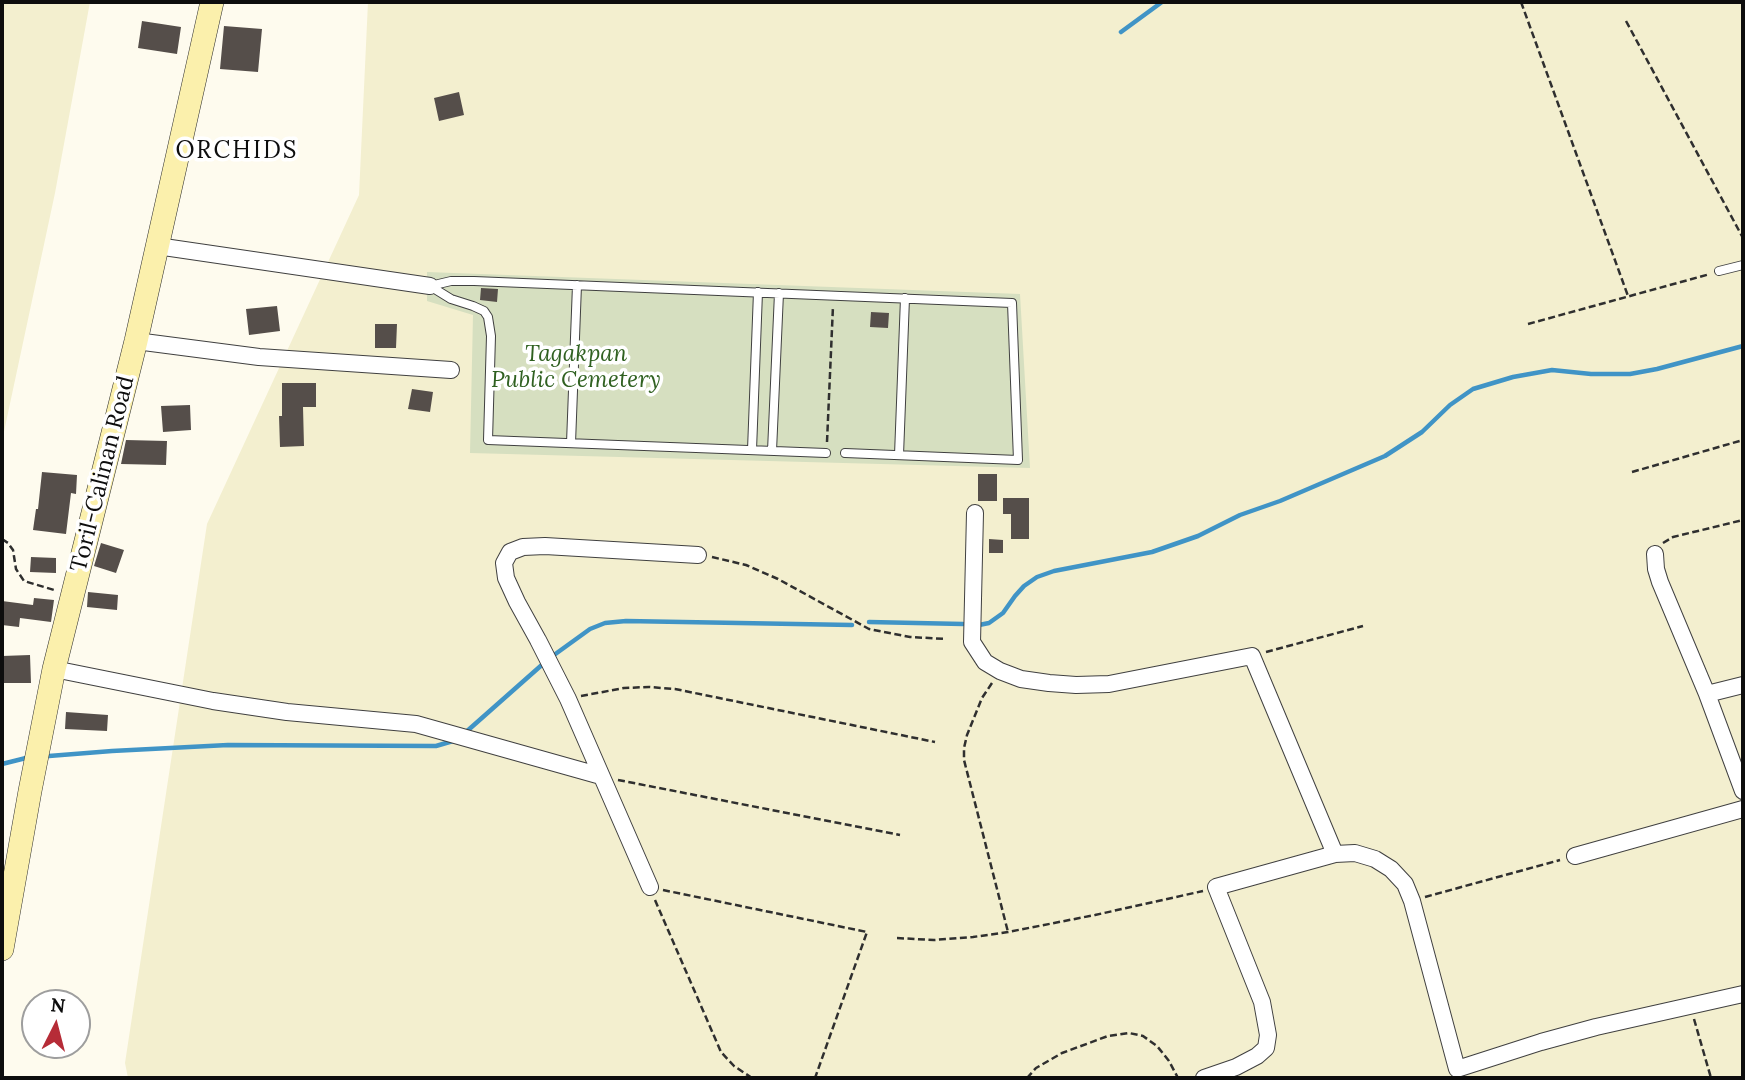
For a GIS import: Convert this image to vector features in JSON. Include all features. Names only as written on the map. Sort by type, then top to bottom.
[{"type":"main road","name":"Toril-Calinan Road","points":[[2,949],[54,669],[135,341],[212,2]]},
{"type":"street","points":[[157,246],[430,286]]},
{"type":"street","points":[[135,341],[259,357],[451,370]]},
{"type":"street","points":[[975,513],[972,642],[985,662],[1021,679],[1076,685],[1110,684],[1252,656],[1335,854]]},
{"type":"street","points":[[650,887],[568,699],[506,578],[504,563],[510,552],[523,547],[545,546],[698,555]]},
{"type":"street","points":[[1656,554],[1656,569],[1660,582],[1707,694],[1743,791]]},
{"type":"street","points":[[54,669],[225,703],[287,712],[416,724],[601,776]]},
{"type":"street","points":[[1707,694],[1743,685]]},
{"type":"street","points":[[1575,856],[1743,809]]},
{"type":"street","points":[[1204,1078],[1236,1067],[1257,1056],[1266,1048],[1268,1035],[1262,1002],[1216,887],[1335,854],[1355,853],[1375,859],[1391,869],[1405,884],[1412,901],[1457,1069],[1596,1027],[1743,994]]},
{"type":"lane","points":[[1719,271],[1743,265]]},
{"type":"lane","points":[[430,286],[462,280],[1012,303],[1018,460],[845,453]]},
{"type":"lane","points":[[571,443],[577,285]]},
{"type":"lane","points":[[430,286],[451,299],[484,311],[488,317],[491,335],[488,440],[827,453]]},
{"type":"lane","points":[[752,450],[758,292]]},
{"type":"lane","points":[[772,451],[779,293]]},
{"type":"lane","points":[[899,456],[905,299]]},
{"type":"path","points":[[1521,2],[1628,296]]},
{"type":"path","points":[[1626,22],[1743,238]]},
{"type":"path","points":[[1528,324],[1719,271]]},
{"type":"path","points":[[827,453],[833,296]]},
{"type":"path","points":[[1632,472],[1743,440]]},
{"type":"path","points":[[1656,554],[1661,545],[1673,537],[1743,520]]},
{"type":"path","points":[[2,539],[13,550],[16,569],[24,581],[73,595]]},
{"type":"path","points":[[698,555],[746,565],[869,629],[910,637],[946,639]]},
{"type":"path","points":[[1252,656],[1363,626]]},
{"type":"path","points":[[1000,671],[982,698],[967,735],[964,760],[1007,932]]},
{"type":"path","points":[[568,699],[624,688],[675,689],[935,742]]},
{"type":"path","points":[[601,776],[900,835]]},
{"type":"path","points":[[1412,901],[1575,856]]},
{"type":"path","points":[[650,887],[721,1052],[734,1066],[752,1078]]},
{"type":"path","points":[[650,887],[867,932],[815,1078]]},
{"type":"path","points":[[897,938],[934,940],[1007,932],[1216,887]]},
{"type":"path","points":[[1691,1006],[1711,1078]]},
{"type":"path","points":[[1027,1078],[1036,1068],[1062,1053],[1108,1036],[1129,1033],[1143,1036],[1157,1046],[1178,1078]]},
{"type":"green space","points":[[2,2],[90,2],[55,193],[2,441]]},
{"type":"green space","points":[[368,2],[1743,2],[1743,1078],[128,1078],[125,1063],[207,524],[359,195]]},
{"type":"green space","name":"Tagakpan Public Cemetery","points":[[427,272],[1020,294],[1030,468],[470,453],[473,315],[427,301]]},
{"type":"building","points":[[142,21],[181,27],[177,54],[138,48]]},
{"type":"building","points":[[224,26],[262,29],[258,72],[220,69]]},
{"type":"building","points":[[459,92],[464,115],[439,121],[434,98]]},
{"type":"building","points":[[481,288],[498,289],[497,302],[480,300]]},
{"type":"building","points":[[277,306],[280,331],[249,335],[246,309]]},
{"type":"building","points":[[871,312],[889,313],[888,328],[870,327]]},
{"type":"building","points":[[375,324],[397,324],[396,348],[375,348]]},
{"type":"building","points":[[282,383],[316,383],[316,407],[303,407],[304,446],[280,447]]},
{"type":"building","points":[[412,389],[433,392],[430,412],[408,409]]},
{"type":"building","points":[[190,405],[191,430],[163,432],[161,406]]},
{"type":"building","points":[[126,440],[167,441],[166,465],[121,464]]},
{"type":"building","points":[[42,472],[77,475],[76,494],[71,493],[66,534],[33,530]]},
{"type":"building","points":[[978,474],[997,474],[997,501],[978,501]]},
{"type":"building","points":[[1003,498],[1029,498],[1029,539],[1011,539],[1011,514],[1003,514]]},
{"type":"building","points":[[989,539],[1003,540],[1003,553],[989,553]]},
{"type":"building","points":[[101,543],[124,550],[116,573],[94,566]]},
{"type":"building","points":[[31,557],[56,558],[56,573],[30,572]]},
{"type":"building","points":[[88,592],[118,595],[117,610],[87,607]]},
{"type":"building","points":[[34,598],[54,600],[51,622],[20,618],[19,627],[2,625],[2,601],[33,605]]},
{"type":"building","points":[[30,655],[31,683],[2,683],[2,656]]},
{"type":"building","points":[[66,712],[108,715],[107,731],[65,729]]},
{"type":"waterway","points":[[1121,32],[1162,2]]},
{"type":"waterway","points":[[979,625],[989,623],[1003,613],[1024,586],[1037,577],[1054,571],[1152,552],[1198,536],[1240,515],[1280,501],[1385,456],[1422,432],[1450,405],[1473,389],[1513,377],[1552,370],[1630,374],[1743,346]]},
{"type":"waterway","points":[[554,655],[590,629],[605,623],[626,621],[852,625]]},
{"type":"waterway","points":[[869,622],[963,624]]},
{"type":"waterway","points":[[466,732],[544,663]]},
{"type":"waterway","points":[[49,756],[228,745],[436,746],[453,741]]},
{"type":"waterway","points":[[2,764],[26,758]]},
{"type":"district","name":"ORCHIDS","points":[[237,151]]}]
